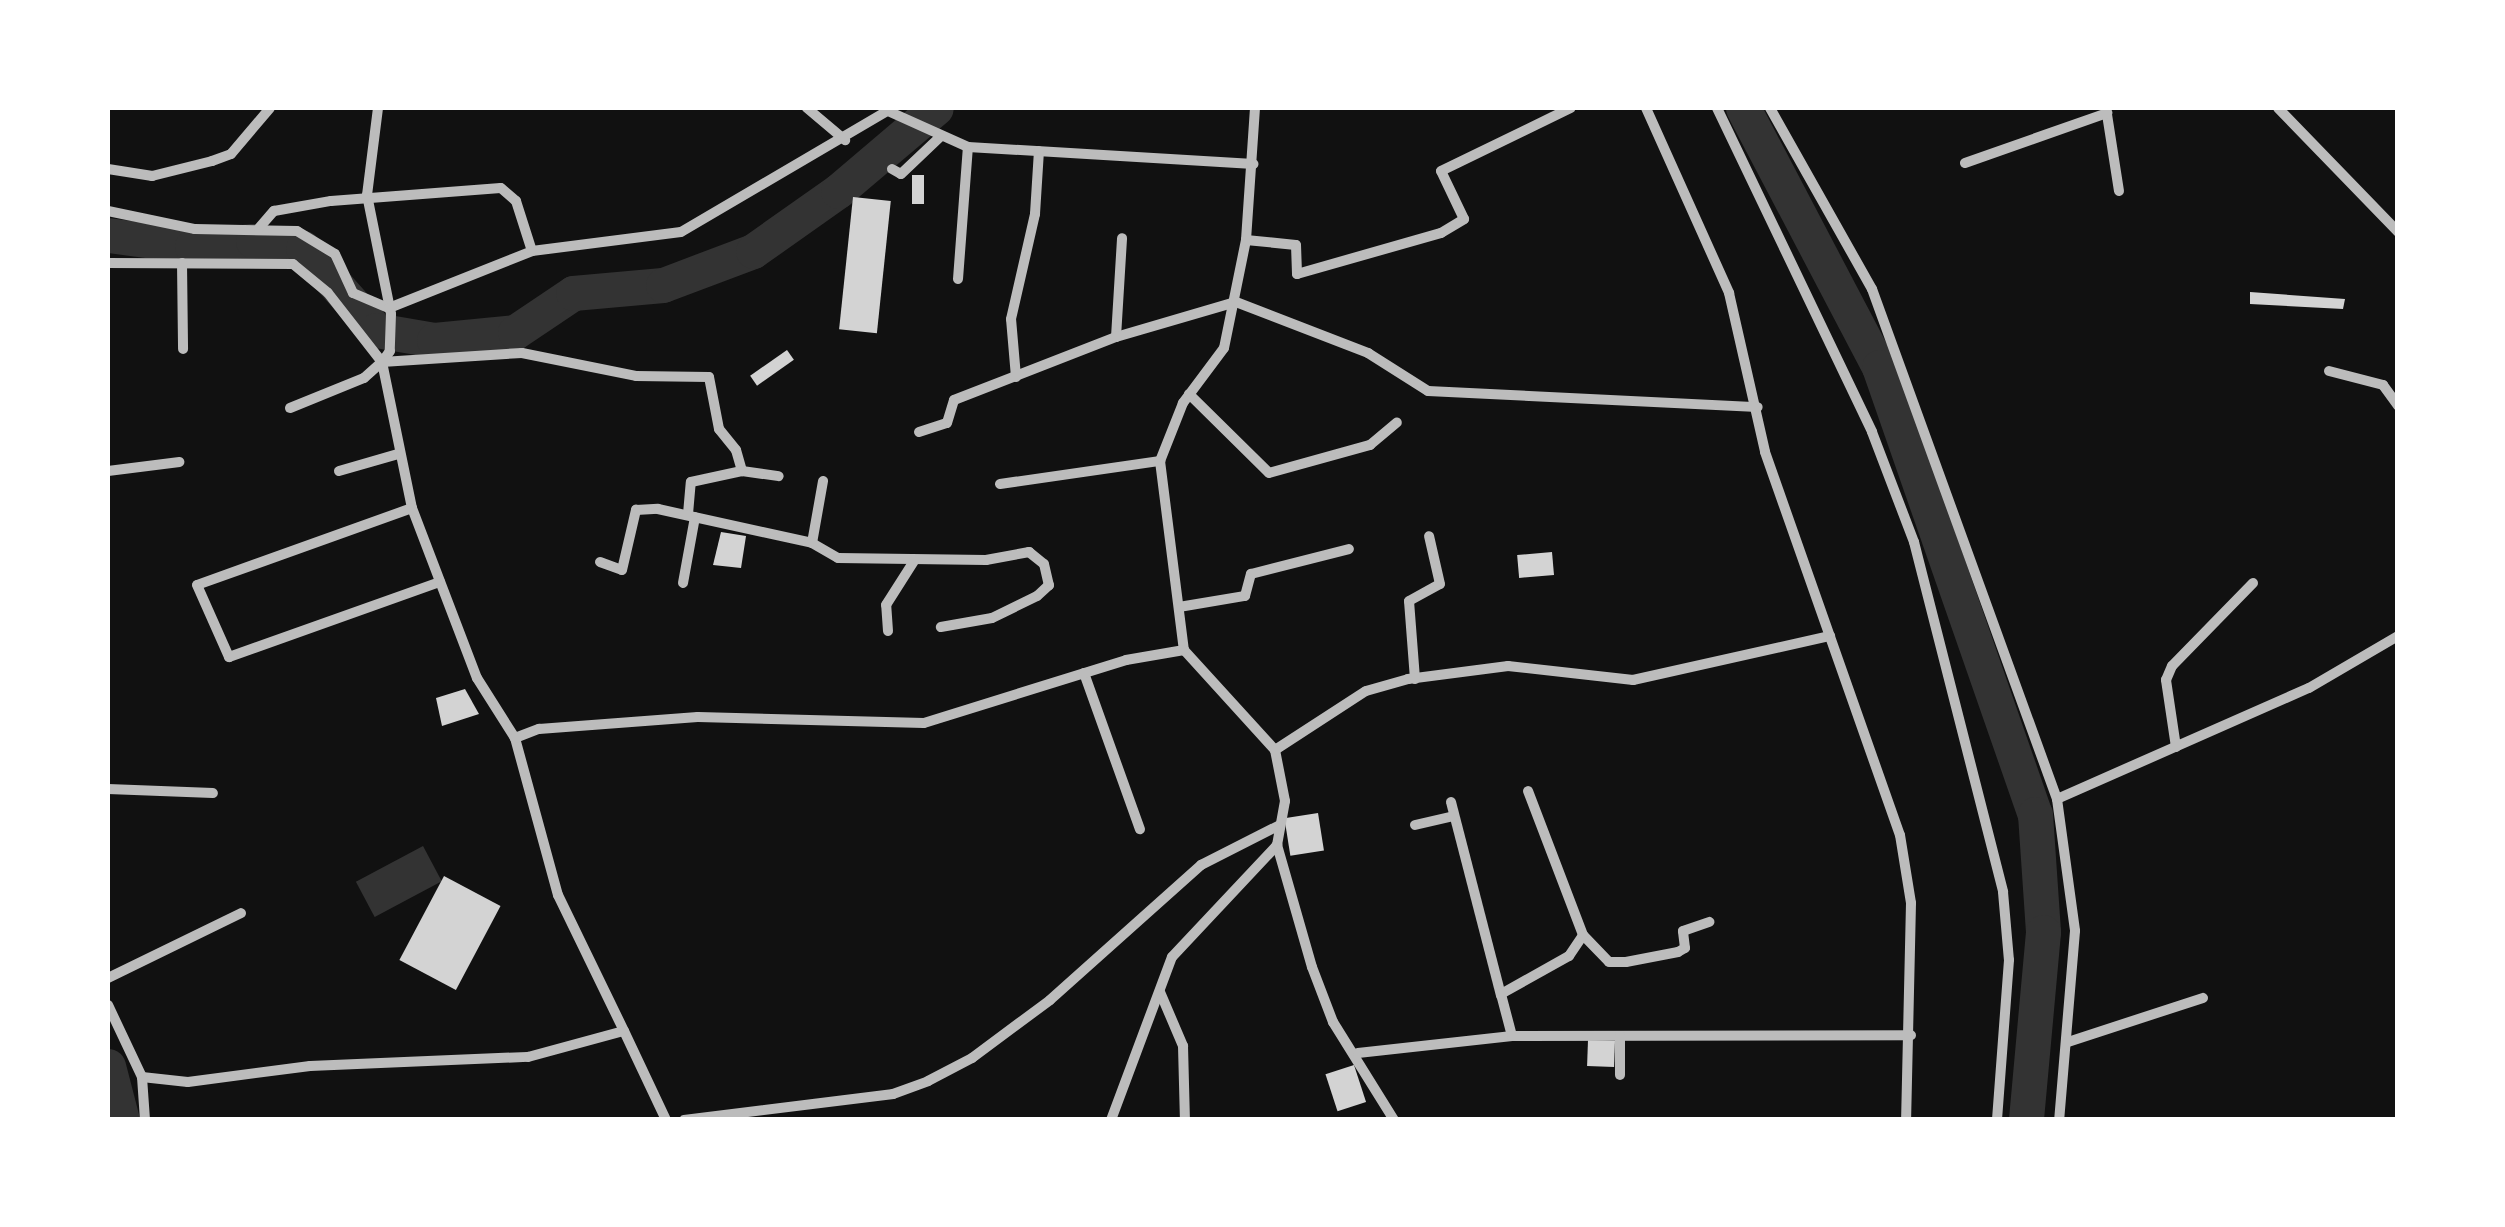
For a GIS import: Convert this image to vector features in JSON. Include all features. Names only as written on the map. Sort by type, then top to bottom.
[{"type":"street","points":[[108,170],[152,176],[231,154],[270,108]]},
{"type":"street","points":[[290,408],[364,378],[390,352],[390,311],[367,195],[378,108]]},
{"type":"street","points":[[806,108],[845,140]]},
{"type":"street","points":[[1256,108],[1246,240],[1224,348],[1189,394],[1160,461],[1178,608],[1184,650],[1275,750],[1285,801],[1277,844],[1333,1022],[1358,1052],[1394,1120]]},
{"type":"street","points":[[1246,240],[1296,245],[1296,274],[1441,233],[1464,219],[1442,171],[1570,108]]},
{"type":"street","points":[[1646,108],[1729,292],[1758,407],[1765,452],[1900,836],[1911,903],[1911,1035],[1906,1120]]},
{"type":"street","points":[[1717,108],[1872,432],[1914,542],[2004,892],[2009,960],[1997,1120]]},
{"type":"street","points":[[1770,108],[1872,289],[2057,800],[2075,930],[2059,1120]]},
{"type":"street","points":[[2278,108],[2398,232]]},
{"type":"street","points":[[108,212],[195,229],[297,231],[320,241],[335,254],[353,293],[390,311],[532,250],[682,232],[845,140],[890,110],[968,146],[1254,164]]},
{"type":"street","points":[[1965,163],[2106,110],[2119,191]]},
{"type":"street","points":[[892,169],[902,174],[939,135]]},
{"type":"street","points":[[958,279],[968,146]]},
{"type":"street","points":[[1016,377],[1011,319],[1035,214],[1040,150]]},
{"type":"street","points":[[259,228],[274,211],[367,195],[501,188],[516,202],[532,250]]},
{"type":"street","points":[[1116,337],[1122,238]]},
{"type":"street","points":[[108,263],[293,264],[328,293],[382,362],[412,508],[477,678],[515,738],[558,895],[666,1120]]},
{"type":"street","points":[[182,263],[183,349]]},
{"type":"street","points":[[919,432],[947,423],[954,400],[1116,337],[1236,302],[1368,353],[1428,391],[1758,407]]},
{"type":"street","points":[[382,362],[522,354],[636,376],[709,377],[719,430],[736,450],[742,471]]},
{"type":"street","points":[[2328,372],[2383,385],[2398,406]]},
{"type":"street","points":[[1189,394],[1269,474],[1370,445],[1396,422]]},
{"type":"street","points":[[340,471],[398,454]]},
{"type":"street","points":[[1000,484],[1160,461]]},
{"type":"street","points":[[108,472],[179,462]]},
{"type":"street","points":[[683,583],[692,515],[691,482],[742,471],[779,476]]},
{"type":"street","points":[[812,542],[824,481]]},
{"type":"street","points":[[412,508],[197,585],[229,657],[440,582]]},
{"type":"street","points":[[600,562],[622,570],[629,562],[636,510],[692,515],[812,542],[838,558],[914,561],[1029,552],[1044,564],[1050,585],[1036,596],[992,618],[941,627]]},
{"type":"street","points":[[1415,679],[1409,600],[1440,584],[1429,536]]},
{"type":"street","points":[[1178,608],[1245,596],[1252,574],[1349,549]]},
{"type":"street","points":[[888,631],[886,605],[914,561]]},
{"type":"street","points":[[2176,746],[2166,680],[2172,666],[2253,583]]},
{"type":"street","points":[[1275,750],[1366,691],[1415,679],[1508,666],[1633,680],[1830,636]]},
{"type":"street","points":[[2057,800],[2309,688],[2398,636]]},
{"type":"street","points":[[515,738],[539,729],[656,718],[924,723],[1084,673],[1184,650]]},
{"type":"street","points":[[1084,673],[1140,830]]},
{"type":"street","points":[[108,790],[213,794]]},
{"type":"street","points":[[1528,791],[1584,935],[1609,962],[1678,952],[1685,948],[1683,932],[1709,922]]},
{"type":"street","points":[[1451,802],[1512,1036]]},
{"type":"street","points":[[1415,826],[1454,816]]},
{"type":"street","points":[[684,1120],[893,1094],[942,1074],[1050,1000],[1201,865],[1278,826]]},
{"type":"street","points":[[1111,1120],[1172,957],[1277,844]]},
{"type":"street","points":[[108,978],[241,913]]},
{"type":"street","points":[[1503,1002],[1501,994],[1569,956],[1584,935]]},
{"type":"street","points":[[1160,992],[1183,1046],[1185,1120]]},
{"type":"street","points":[[2068,1042],[2203,998]]},
{"type":"street","points":[[108,1005],[142,1078],[145,1120]]},
{"type":"street","points":[[142,1078],[188,1082],[310,1066],[528,1057],[624,1032]]},
{"type":"street","points":[[1358,1052],[1512,1036],[1911,1035]]},
{"type":"street","points":[[1620,1036],[1620,1075]]},
{"type":"shaded area","points":[[423,846],[442,881],[375,917],[356,882]]},
{"type":"building","points":[[912,175],[924,175],[924,204],[912,204]]},
{"type":"building","points":[[853,197],[891,201],[877,333],[839,329]]},
{"type":"building","points":[[2250,292],[2345,299],[2343,309],[2250,304]]},
{"type":"building","points":[[787,350],[794,360],[757,386],[750,376]]},
{"type":"building","points":[[721,532],[746,536],[741,568],[713,565]]},
{"type":"building","points":[[1552,552],[1554,575],[1519,578],[1517,555]]},
{"type":"building","points":[[465,689],[479,714],[442,726],[436,698]]},
{"type":"building","points":[[1318,813],[1324,851],[1290,856],[1284,818]]},
{"type":"building","points":[[444,876],[501,906],[456,990],[399,960]]},
{"type":"building","points":[[1588,1040],[1615,1041],[1614,1067],[1587,1066]]},
{"type":"building","points":[[1354,1065],[1366,1102],[1338,1111],[1325,1074]]},
{"type":"waterway","points":[[108,235],[192,246],[253,241],[303,248],[376,330],[434,340],[515,332],[573,293],[663,285],[753,251],[838,191],[936,108]]},
{"type":"waterway","points":[[1743,108],[1879,367],[2035,814],[2043,932],[2026,1120]]},
{"type":"waterway","points":[[108,1066],[122,1120]]}]
